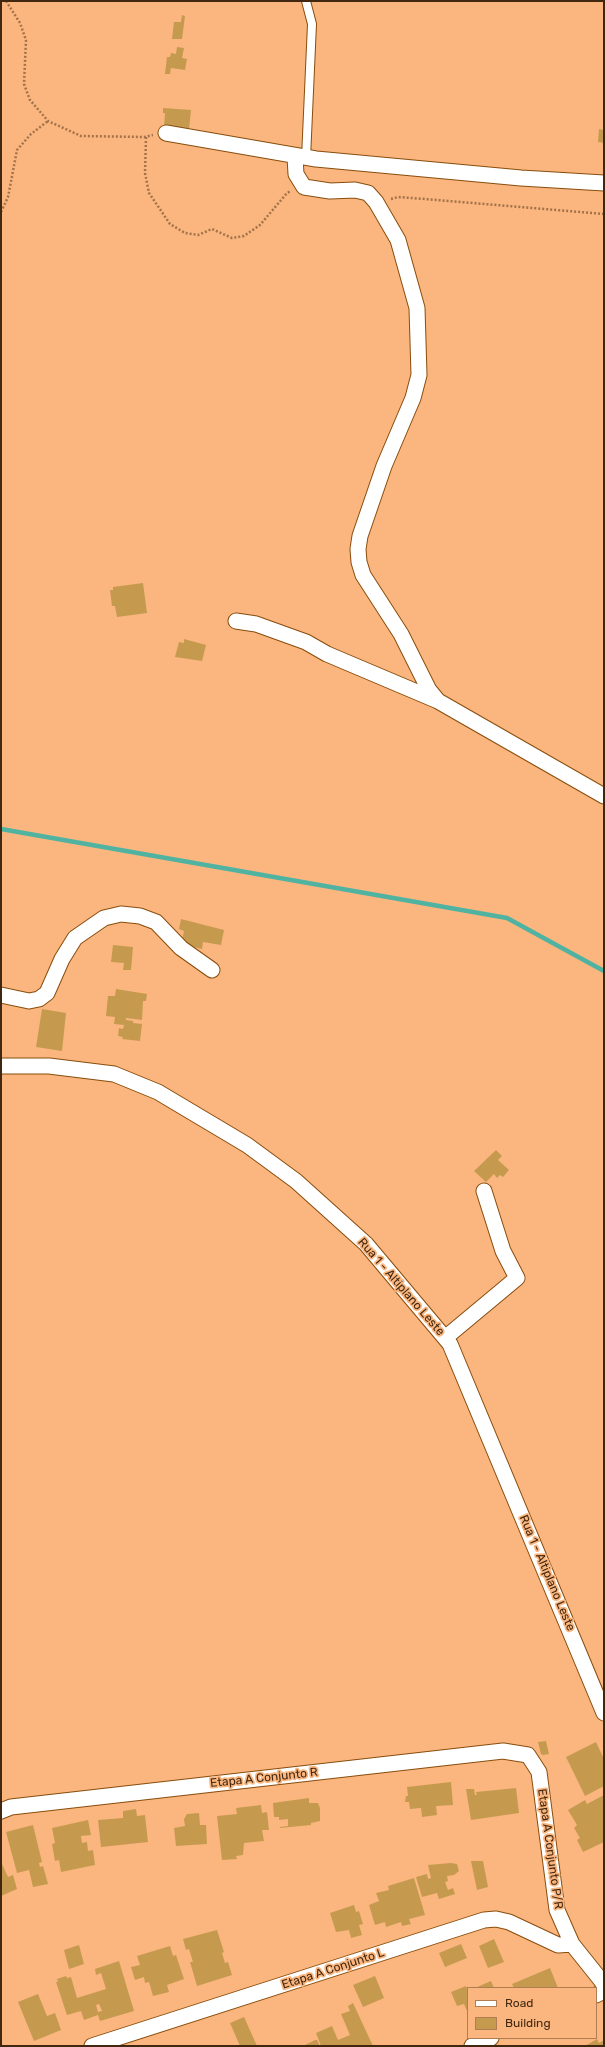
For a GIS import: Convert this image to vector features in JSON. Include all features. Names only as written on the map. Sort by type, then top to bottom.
[{"type":"street","points":[[166,133],[248,146],[301,157],[521,178],[604,183]]},
{"type":"street","points":[[301,157],[296,174],[298,180],[304,187],[330,191],[355,190],[368,193],[376,202],[398,240],[412,287],[417,308],[419,375],[413,398],[367,511],[358,549],[359,562],[364,575],[401,634],[429,690],[438,701]]},
{"type":"street","points":[[236,621],[256,624],[306,642],[327,654],[438,701],[604,796]]},
{"type":"street","points":[[1,995],[29,1001],[39,999],[47,993],[62,959],[75,938],[104,918],[121,914],[140,916],[156,922],[181,948],[212,970]]},
{"type":"street","name":"Rua 1 - Altiplano Leste","points":[[1,1066],[49,1066],[114,1074],[158,1092],[234,1137],[296,1181],[366,1244],[450,1344],[604,1713]]},
{"type":"street","points":[[445,1338],[517,1278],[503,1251],[484,1190]]},
{"type":"street","name":"Etapa A Conjunto R","points":[[1,1811],[11,1807],[503,1751],[528,1755]]},
{"type":"street","name":"Etapa A Conjunto P/R","points":[[528,1755],[539,1772],[557,1910],[572,1944],[604,1984]]},
{"type":"street","name":"Etapa A Conjunto L","points":[[92,2046],[484,1920],[496,1919],[509,1922],[558,1945],[572,1944]]},
{"type":"street","points":[[472,2046],[489,2039]]},
{"type":"lane","points":[[301,157],[312,24],[306,1]]},
{"type":"path","points":[[6,1],[20,23],[26,40],[24,84],[30,100],[48,121],[81,136],[146,137],[166,133]]},
{"type":"path","points":[[1,212],[8,197],[17,150],[31,134],[48,121]]},
{"type":"path","points":[[146,137],[145,174],[149,193],[170,224],[186,233],[198,235],[212,229],[232,238],[244,236],[260,225],[287,193],[304,187]]},
{"type":"path","points":[[376,202],[405,198],[604,214]]},
{"type":"building","points":[[182,15],[185,16],[182,39],[172,39],[174,22],[181,22]]},
{"type":"building","points":[[177,47],[184,48],[182,58],[187,59],[185,70],[171,68],[170,74],[165,74],[167,57],[170,57],[171,53],[176,54]]},
{"type":"building","points":[[163,108],[191,110],[189,130],[164,127],[165,113],[163,113]]},
{"type":"building","points":[[599,129],[604,130],[604,143],[598,142]]},
{"type":"building","points":[[143,583],[147,613],[117,617],[115,606],[112,606],[110,590],[113,590],[113,587]]},
{"type":"building","points":[[184,639],[206,645],[202,661],[175,657],[179,642],[184,643]]},
{"type":"building","points":[[181,919],[224,930],[221,945],[203,942],[202,949],[181,944],[184,931],[179,929]]},
{"type":"building","points":[[113,945],[133,947],[131,970],[123,970],[124,963],[111,962]]},
{"type":"building","points":[[116,989],[147,994],[146,1001],[143,1001],[142,1020],[126,1018],[126,1020],[133,1021],[133,1023],[142,1024],[140,1041],[122,1039],[123,1037],[118,1036],[119,1028],[123,1029],[124,1025],[114,1024],[115,1017],[106,1016],[108,996],[115,996]]},
{"type":"building","points":[[42,1009],[66,1013],[62,1051],[36,1047]]},
{"type":"building","points":[[496,1150],[502,1156],[498,1160],[509,1170],[503,1177],[500,1175],[497,1178],[494,1174],[486,1182],[474,1171]]},
{"type":"building","points":[[546,1741],[549,1754],[543,1755],[541,1754],[538,1742]]},
{"type":"building","points":[[596,1742],[604,1759],[604,1786],[585,1796],[566,1757]]},
{"type":"building","points":[[451,1782],[453,1805],[436,1806],[437,1815],[422,1817],[421,1808],[410,1809],[409,1802],[405,1802],[406,1796],[408,1796],[407,1787]]},
{"type":"building","points":[[516,1788],[519,1813],[471,1820],[466,1789],[474,1789],[475,1795],[477,1795],[476,1792]]},
{"type":"building","points":[[604,1795],[604,1842],[583,1852],[577,1840],[580,1838],[574,1828],[577,1825],[568,1810],[585,1800],[587,1804]]},
{"type":"building","points":[[309,1798],[309,1803],[318,1803],[320,1808],[320,1821],[311,1823],[311,1825],[280,1828],[288,1826],[288,1819],[279,1820],[279,1817],[274,1817],[273,1803]]},
{"type":"building","points":[[261,1805],[262,1813],[267,1812],[269,1830],[262,1830],[264,1841],[244,1843],[243,1855],[236,1856],[237,1859],[222,1860],[217,1816],[237,1814],[236,1808]]},
{"type":"building","points":[[136,1809],[137,1816],[145,1815],[148,1842],[101,1847],[98,1820],[123,1818],[123,1811]]},
{"type":"building","points":[[199,1813],[200,1825],[206,1825],[207,1844],[176,1846],[174,1828],[185,1826],[184,1819],[187,1814]]},
{"type":"building","points":[[88,1820],[91,1835],[81,1836],[82,1843],[87,1842],[88,1851],[93,1850],[95,1865],[61,1872],[59,1860],[55,1861],[52,1844],[55,1843],[52,1828]]},
{"type":"building","points":[[33,1825],[42,1862],[39,1863],[40,1867],[43,1866],[48,1884],[33,1887],[29,1870],[17,1873],[6,1832]]},
{"type":"building","points":[[471,1861],[483,1861],[488,1887],[477,1890]]},
{"type":"building","points":[[1,1862],[8,1877],[13,1875],[17,1889],[1,1896]]},
{"type":"building","points":[[451,1863],[457,1864],[459,1871],[454,1875],[447,1876],[448,1881],[445,1882],[448,1890],[453,1888],[455,1894],[439,1899],[437,1893],[422,1897],[416,1877],[427,1874],[428,1879],[431,1878],[428,1865]]},
{"type":"building","points":[[414,1878],[425,1915],[409,1919],[411,1924],[402,1926],[401,1922],[386,1927],[385,1922],[375,1925],[369,1905],[379,1901],[376,1893],[389,1890],[388,1886]]},
{"type":"building","points":[[354,1905],[356,1912],[359,1911],[363,1924],[359,1925],[362,1935],[351,1938],[349,1930],[336,1932],[330,1913]]},
{"type":"building","points":[[217,1930],[224,1952],[222,1953],[225,1963],[228,1962],[232,1975],[197,1986],[190,1962],[193,1962],[189,1949],[186,1950],[183,1939]]},
{"type":"building","points":[[494,1939],[504,1962],[488,1968],[479,1946]]},
{"type":"building","points":[[461,1944],[467,1958],[445,1967],[439,1953]]},
{"type":"building","points":[[79,1945],[84,1964],[69,1969],[64,1950]]},
{"type":"building","points":[[170,1946],[173,1956],[176,1955],[184,1979],[167,1985],[169,1992],[153,1996],[149,1982],[145,1983],[144,1977],[135,1980],[131,1967],[140,1965],[137,1956]]},
{"type":"building","points":[[119,1961],[134,2011],[100,2021],[98,2015],[84,2020],[81,2011],[67,2015],[56,1982],[58,1982],[57,1979],[66,1976],[67,1978],[71,1977],[77,1998],[106,1989],[101,1973],[96,1975],[95,1969]],"holes":[[[99,2004],[102,2011],[98,2012],[96,2005]]]},
{"type":"building","points":[[550,1968],[558,1987],[514,1987],[512,1984]]},
{"type":"building","points":[[375,1976],[384,1998],[363,2007],[353,1985]]},
{"type":"building","points":[[491,1981],[494,1987],[477,1987]]},
{"type":"building","points":[[466,1986],[467,2011],[464,2004],[457,2006],[451,1992]]},
{"type":"building","points":[[38,1994],[47,2016],[55,2013],[61,2030],[34,2041],[18,2002]]},
{"type":"building","points":[[353,2003],[373,2046],[321,2046],[316,2033],[332,2026],[338,2040],[350,2035],[341,2014],[350,2011],[348,2006]]},
{"type":"building","points":[[244,2017],[257,2046],[240,2046],[230,2023]]},
{"type":"building","points":[[597,2039],[599,2043],[604,2040],[604,2046],[585,2046]]},
{"type":"building","points":[[315,2040],[317,2040],[320,2046],[303,2046]]},
{"type":"waterway","points":[[1,829],[507,918],[604,971]]}]
